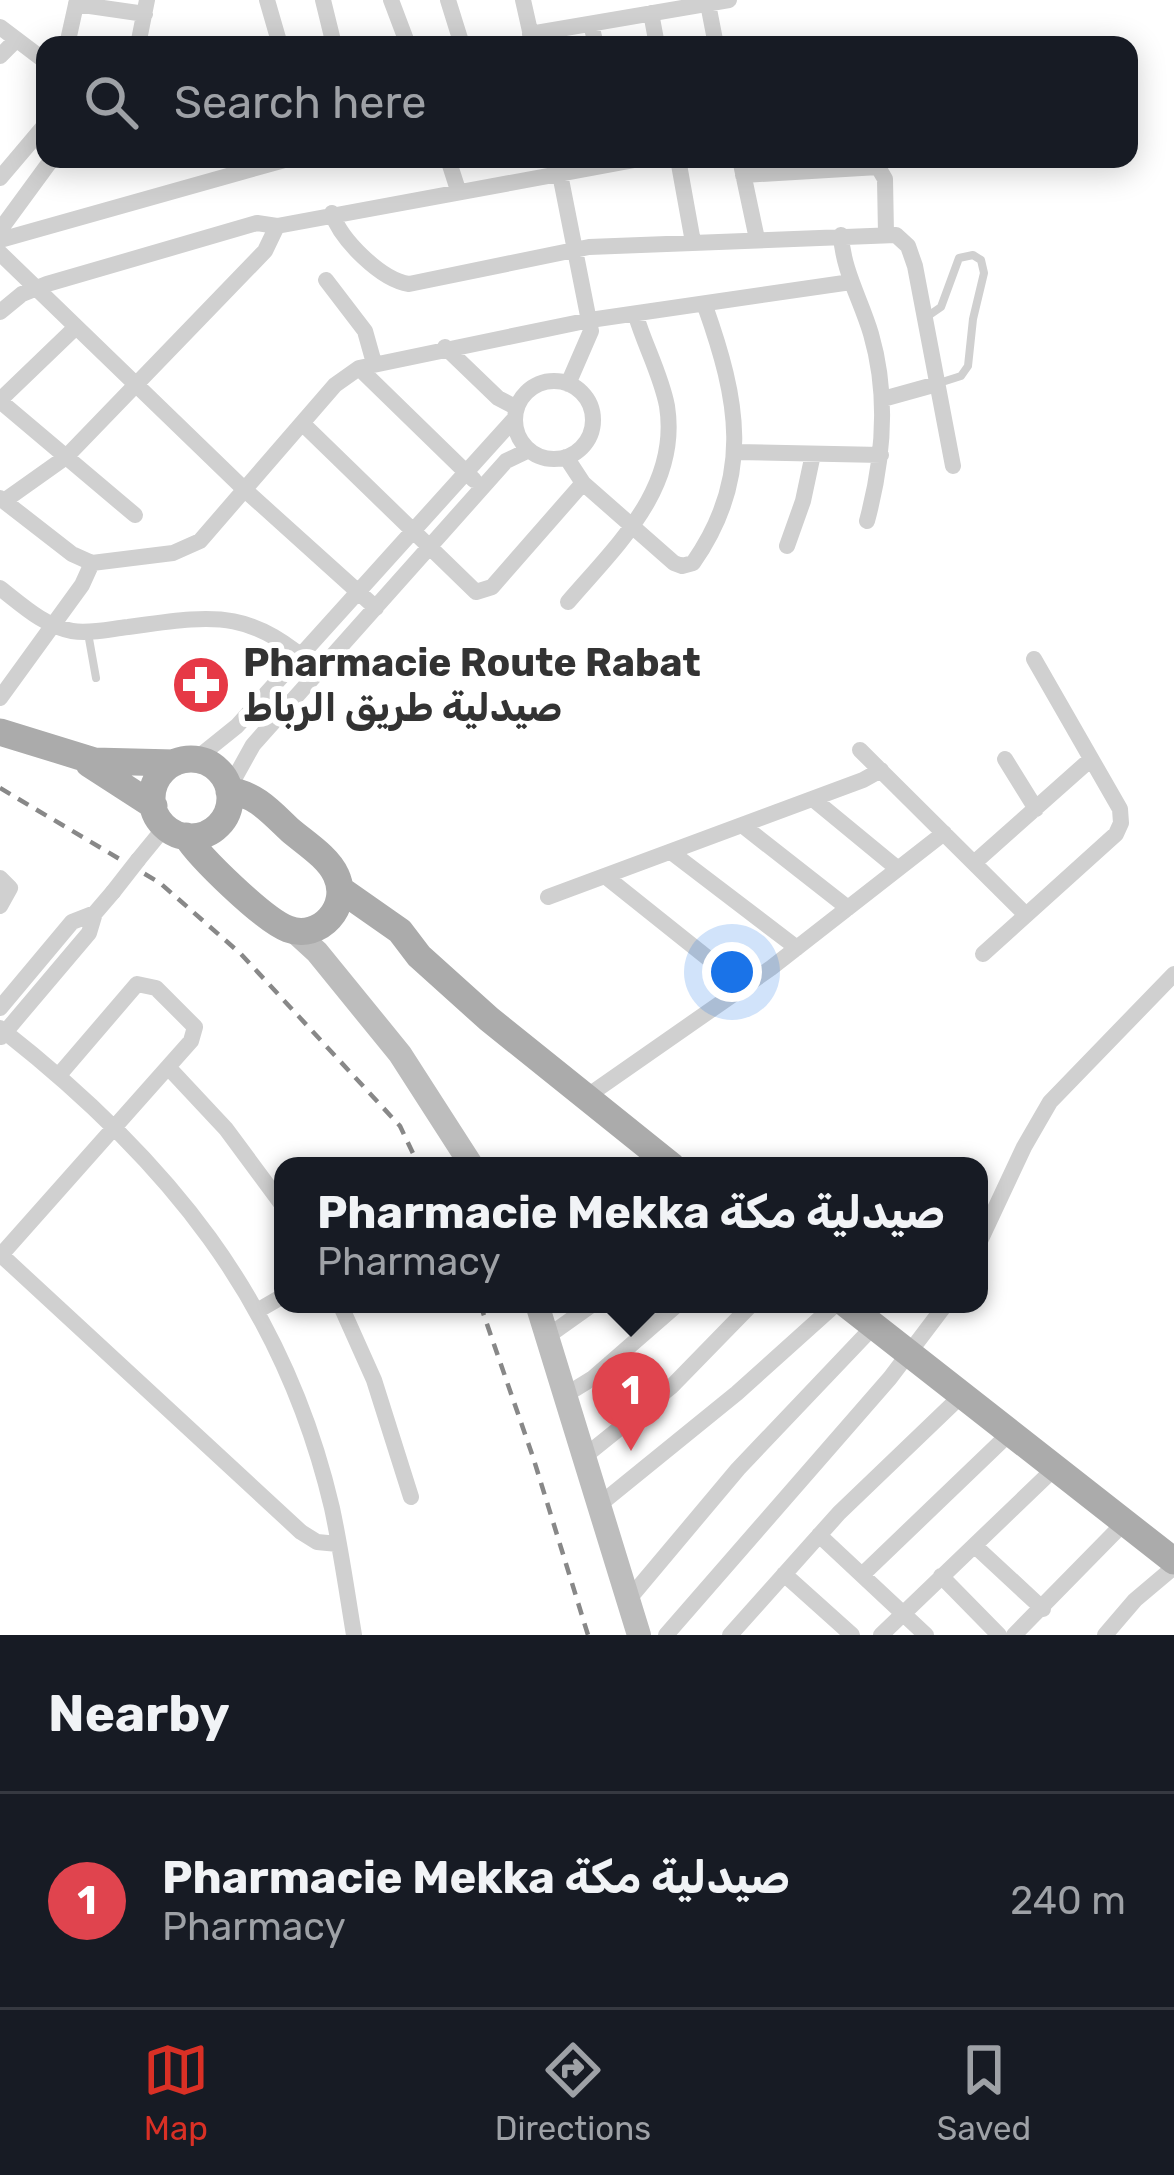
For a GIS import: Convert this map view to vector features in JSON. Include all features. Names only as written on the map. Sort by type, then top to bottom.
[{"type":"main road","points":[[0,732],[80,759],[168,823],[280,925],[312,946],[418,1080],[466,1157]]},
{"type":"main road","points":[[80,759],[214,766],[229,789],[229,806],[219,824],[200,835],[168,823]]},
{"type":"main road","points":[[168,823],[156,781],[185,761]]},
{"type":"main road","points":[[229,789],[261,804],[330,866],[333,909],[354,999]]},
{"type":"main road","points":[[293,931],[315,929],[333,909]]},
{"type":"main road","points":[[333,909],[400,931],[419,956],[659,1157]]},
{"type":"main road","points":[[540,1313],[639,1635]]},
{"type":"main road","points":[[857,1313],[1174,1564]]},
{"type":"street","points":[[267,0],[277,36]]},
{"type":"street","points":[[323,0],[332,36]]},
{"type":"street","points":[[391,0],[403,36]]},
{"type":"street","points":[[448,0],[459,36]]},
{"type":"street","points":[[523,0],[531,36]]},
{"type":"street","points":[[598,36],[606,0]]},
{"type":"street","points":[[547,36],[729,0]]},
{"type":"street","points":[[69,36],[76,2],[146,7]]},
{"type":"street","points":[[708,4],[714,36]]},
{"type":"street","points":[[651,14],[655,36]]},
{"type":"street","points":[[0,27],[36,55]]},
{"type":"street","points":[[0,56],[15,41]]},
{"type":"street","points":[[0,178],[36,136]]},
{"type":"street","points":[[0,230],[45,168]]},
{"type":"street","points":[[0,240],[256,168]]},
{"type":"street","points":[[451,168],[458,190]]},
{"type":"street","points":[[516,168],[518,179]]},
{"type":"street","points":[[0,312],[36,288],[257,223],[277,226],[518,179],[549,168]]},
{"type":"street","points":[[559,168],[590,320],[588,342],[568,384]]},
{"type":"street","points":[[680,168],[693,242]]},
{"type":"street","points":[[742,168],[757,239]]},
{"type":"street","points":[[879,168],[885,178],[886,234]]},
{"type":"street","points":[[332,213],[343,234],[389,278],[402,283],[576,249],[841,235],[886,234],[904,239],[925,318],[953,466]]},
{"type":"street","points":[[277,226],[265,251],[67,457],[2,499],[72,554],[92,563],[186,549],[200,542],[335,385],[367,365],[590,320],[851,282]]},
{"type":"street","points":[[841,235],[851,282],[872,337],[883,399],[881,455],[867,520]]},
{"type":"street","points":[[0,253],[245,490],[376,608]]},
{"type":"street","points":[[326,280],[365,331],[367,365],[482,488]]},
{"type":"street","points":[[566,457],[583,484],[677,566],[693,563],[717,521],[735,452],[732,391],[705,306]]},
{"type":"street","points":[[568,602],[632,526],[658,483],[668,433],[660,382],[636,316]]},
{"type":"street","points":[[76,327],[0,400],[135,515]]},
{"type":"street","points":[[185,761],[225,739],[466,473],[516,413],[537,385],[568,384],[586,399],[593,421],[585,443],[566,457],[546,458],[529,450],[518,436],[516,413],[445,347]]},
{"type":"street","points":[[883,399],[937,383]]},
{"type":"street","points":[[302,423],[470,588],[484,592],[583,484]]},
{"type":"street","points":[[229,789],[253,746],[429,547],[512,455],[529,450]]},
{"type":"street","points":[[735,452],[881,455]]},
{"type":"street","points":[[787,546],[813,454]]},
{"type":"street","points":[[0,698],[82,585],[92,563]]},
{"type":"street","points":[[0,588],[52,625],[88,632],[232,618],[270,633],[320,671]]},
{"type":"street","points":[[983,954],[1119,829],[1120,808],[1034,659]]},
{"type":"street","points":[[860,750],[1026,915]]},
{"type":"street","points":[[1005,759],[1036,808]]},
{"type":"street","points":[[974,863],[1091,759]]},
{"type":"street","points":[[548,896],[880,770]]},
{"type":"street","points":[[812,799],[898,868]]},
{"type":"street","points":[[168,823],[95,913],[89,933],[2,1033],[59,1075],[116,1127],[191,1208],[256,1311],[317,1459],[354,1635]]},
{"type":"street","points":[[742,825],[848,908]]},
{"type":"street","points":[[586,1097],[744,987],[944,832]]},
{"type":"street","points":[[671,852],[796,948]]},
{"type":"street","points":[[605,877],[744,987]]},
{"type":"street","points":[[0,878],[10,889],[0,906]]},
{"type":"street","points":[[0,1008],[72,922],[95,913]]},
{"type":"street","points":[[988,1224],[1050,1102],[1174,974]]},
{"type":"street","points":[[59,1075],[131,990],[143,983],[156,988],[195,1027],[191,1041],[1,1254],[301,1532],[323,1544],[338,1544]]},
{"type":"street","points":[[168,1067],[226,1130],[274,1194]]},
{"type":"street","points":[[256,1311],[274,1301]]},
{"type":"street","points":[[344,1313],[381,1400],[411,1497]]},
{"type":"street","points":[[548,1336],[580,1313]]},
{"type":"street","points":[[567,1394],[593,1378],[668,1313]]},
{"type":"street","points":[[585,1456],[672,1386],[743,1313]]},
{"type":"street","points":[[599,1505],[737,1393],[826,1313]]},
{"type":"street","points":[[666,1635],[939,1313]]},
{"type":"street","points":[[628,1600],[738,1469],[874,1326]]},
{"type":"street","points":[[730,1635],[887,1464],[962,1396]]},
{"type":"street","points":[[862,1575],[1010,1433]]},
{"type":"street","points":[[881,1635],[1054,1468]]},
{"type":"street","points":[[1014,1635],[1125,1522]]},
{"type":"street","points":[[819,1535],[926,1635]]},
{"type":"street","points":[[975,1546],[1043,1609]]},
{"type":"street","points":[[1105,1635],[1174,1564]]},
{"type":"street","points":[[784,1574],[852,1635]]},
{"type":"street","points":[[941,1576],[999,1635]]},
{"type":"lane","points":[[925,318],[941,307],[956,262],[963,256],[977,257],[984,273],[967,370],[958,378],[937,383]]},
{"type":"lane","points":[[88,632],[96,678]]},
{"type":"railway","points":[[0,788],[160,883],[241,954],[400,1126],[415,1157]]},
{"type":"railway","points":[[483,1313],[588,1635]]},
{"type":"place","name":"Pharmacie Route Rabat صيدلية طريق الرباط","points":[[201,685]]},
{"type":"place","name":"Pharmacie Mekka صيدلية مكة","points":[[631,1451]]}]
